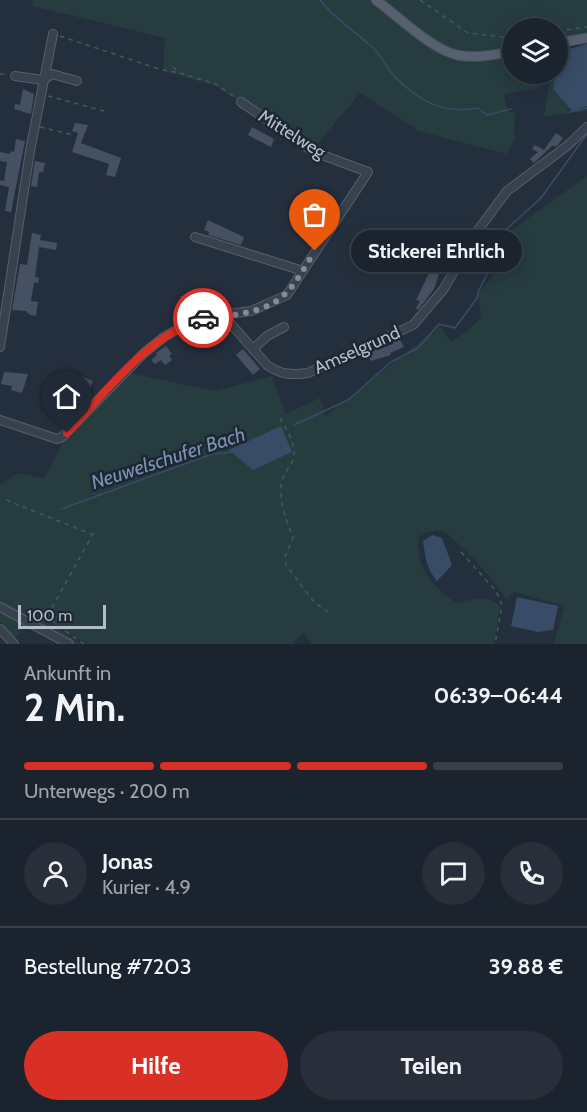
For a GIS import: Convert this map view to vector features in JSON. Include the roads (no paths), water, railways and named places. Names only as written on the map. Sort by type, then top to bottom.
[{"type":"main road","points":[[376,0],[436,45],[456,55],[487,56],[502,53]]},
{"type":"main road","points":[[568,41],[587,38]]},
{"type":"street","points":[[0,347],[35,126],[53,34]]},
{"type":"street","points":[[15,76],[43,80],[54,74],[77,81]]},
{"type":"street","name":"Mittelweg","points":[[223,315],[250,311],[275,302],[291,291],[368,172],[314,152],[241,102]]},
{"type":"street","name":"Amselgrund","points":[[223,315],[275,371],[294,375],[308,373],[413,325],[443,290],[489,214],[507,191],[567,146],[587,127]]},
{"type":"street","points":[[195,237],[303,271]]},
{"type":"street","points":[[0,420],[57,439],[62,437],[144,353],[164,337],[190,322],[223,315]]},
{"type":"street","points":[[253,349],[267,336],[284,327]]},
{"type":"street","points":[[0,607],[69,644]]},
{"type":"street","points":[[0,629],[14,644]]},
{"type":"water","points":[[587,44],[587,106],[572,111],[553,89],[554,84],[568,84],[568,49]]},
{"type":"water","points":[[281,426],[292,452],[253,470],[229,450]]},
{"type":"water","points":[[432,535],[442,538],[452,565],[437,581],[429,567],[423,541]]},
{"type":"water","points":[[517,597],[558,606],[553,630],[538,632],[511,626]]},
{"type":"waterway","points":[[320,0],[338,19],[375,50],[396,78],[424,100],[444,108],[478,108],[487,115],[511,109]]},
{"type":"waterway","points":[[570,112],[587,108]]},
{"type":"waterway","name":"Neuwelschufer Bach","points":[[294,425],[348,400],[391,362],[418,348],[439,324],[455,328],[477,298],[500,249],[501,234],[541,198],[587,134]]},
{"type":"waterway","name":"Neuwelschufer Bach","points":[[61,509],[212,454],[233,452]]},
{"type":"place","name":"Stickerei Ehrlich","points":[[315,251]]}]
